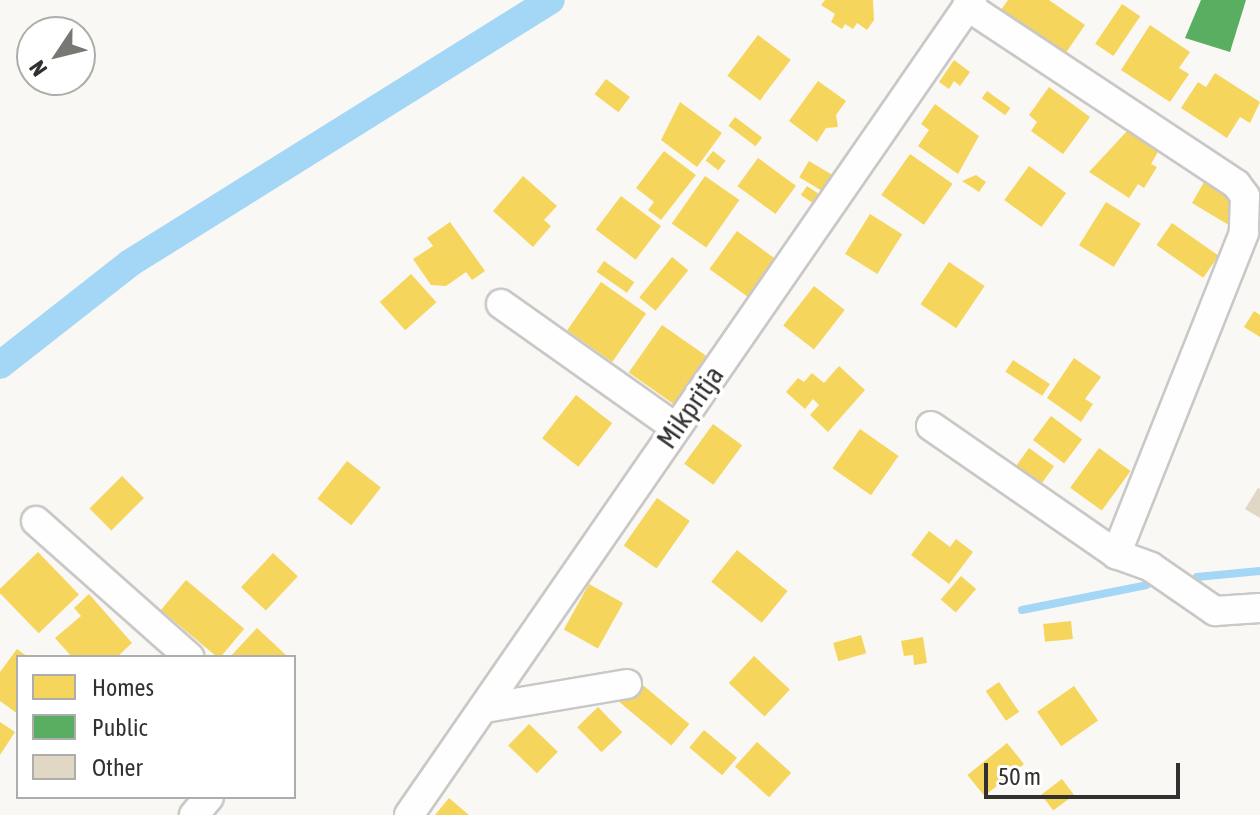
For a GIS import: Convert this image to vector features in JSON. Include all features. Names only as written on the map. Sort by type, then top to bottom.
[{"type":"street","name":"Mikpritja","points":[[409,815],[970,3]]},
{"type":"street","points":[[970,3],[1236,184],[1245,196],[1244,233],[1116,554]]},
{"type":"street","points":[[501,304],[676,428]]},
{"type":"street","points":[[931,426],[1116,554],[1151,567],[1215,611],[1260,608]]},
{"type":"street","points":[[36,521],[187,655]]},
{"type":"street","points":[[485,708],[627,684]]},
{"type":"street","points":[[194,815],[207,799]]},
{"type":"building: Homes","points":[[825,0],[873,0],[874,20],[867,30],[857,23],[853,29],[845,24],[842,29],[831,22],[835,14],[821,5]]},
{"type":"building: Homes","points":[[1008,0],[1049,0],[1085,25],[1065,54],[1001,10]]},
{"type":"building: Homes","points":[[1122,4],[1140,16],[1113,56],[1095,44]]},
{"type":"building: Homes","points":[[1150,25],[1190,52],[1179,68],[1189,74],[1170,102],[1121,70]]},
{"type":"building: Homes","points":[[758,35],[791,60],[760,100],[727,76]]},
{"type":"building: Homes","points":[[954,60],[970,72],[960,86],[954,81],[949,89],[939,82]]},
{"type":"building: Homes","points":[[1215,73],[1260,102],[1250,123],[1240,117],[1227,138],[1181,108],[1198,82],[1206,87]]},
{"type":"building: Homes","points":[[606,79],[630,97],[619,112],[595,94]]},
{"type":"building: Homes","points":[[818,81],[846,101],[836,115],[838,127],[826,128],[817,142],[789,121]]},
{"type":"building: Homes","points":[[1049,87],[1090,117],[1063,154],[1031,131],[1037,122],[1029,115]]},
{"type":"building: Homes","points":[[987,91],[1010,108],[1005,115],[982,98]]},
{"type":"building: Homes","points":[[680,102],[722,133],[697,167],[661,140]]},
{"type":"building: Homes","points":[[935,104],[979,136],[958,174],[918,146],[929,130],[921,124]]},
{"type":"building: Homes","points":[[735,117],[762,137],[756,146],[728,126]]},
{"type":"building: Homes","points":[[1128,130],[1159,150],[1151,164],[1157,167],[1144,188],[1138,184],[1129,198],[1089,172]]},
{"type":"building: Homes","points":[[664,151],[696,175],[661,220],[648,210],[654,202],[636,188]]},
{"type":"building: Homes","points":[[713,151],[726,161],[718,170],[706,160]]},
{"type":"building: Homes","points":[[910,154],[953,184],[924,225],[881,195]]},
{"type":"building: Homes","points":[[758,158],[796,186],[775,214],[737,186]]},
{"type":"building: Homes","points":[[809,161],[841,180],[831,196],[799,177]]},
{"type":"building: Homes","points":[[1029,166],[1066,193],[1042,227],[1004,200]]},
{"type":"building: Homes","points":[[976,175],[986,182],[979,192],[962,181]]},
{"type":"building: Homes","points":[[1208,175],[1242,195],[1232,227],[1192,203]]},
{"type":"building: Homes","points":[[523,176],[557,206],[544,220],[551,226],[533,247],[493,211]]},
{"type":"building: Homes","points":[[705,176],[739,200],[706,248],[672,224]]},
{"type":"building: Homes","points":[[807,186],[826,199],[820,208],[801,195]]},
{"type":"building: Homes","points":[[621,196],[661,226],[636,260],[596,230]]},
{"type":"building: Homes","points":[[1106,202],[1141,224],[1114,267],[1079,245]]},
{"type":"building: Homes","points":[[870,214],[902,234],[877,274],[845,254]]},
{"type":"building: Homes","points":[[450,222],[485,271],[472,280],[466,272],[446,286],[431,285],[413,259],[433,246],[427,238]]},
{"type":"building: Homes","points":[[1172,223],[1219,256],[1203,278],[1157,245]]},
{"type":"building: Homes","points":[[737,231],[779,262],[751,300],[709,269]]},
{"type":"building: Homes","points":[[672,257],[688,270],[656,311],[639,297]]},
{"type":"building: Homes","points":[[604,261],[634,282],[627,293],[597,272]]},
{"type":"building: Homes","points":[[949,262],[985,286],[956,328],[920,304]]},
{"type":"building: Homes","points":[[411,274],[436,302],[405,330],[380,302]]},
{"type":"building: Homes","points":[[601,282],[646,314],[612,362],[567,330]]},
{"type":"building: Homes","points":[[814,286],[845,310],[814,349],[783,325]]},
{"type":"building: Homes","points":[[1254,311],[1260,315],[1260,337],[1244,327]]},
{"type":"building: Homes","points":[[662,325],[708,357],[675,405],[629,373]]},
{"type":"building: Homes","points":[[1074,358],[1101,377],[1085,399],[1093,404],[1081,422],[1047,398]]},
{"type":"building: Homes","points":[[1013,360],[1050,384],[1042,396],[1005,372]]},
{"type":"building: Homes","points":[[839,366],[865,390],[828,432],[810,415],[819,405],[813,399],[805,409],[786,392],[798,378],[804,382],[812,373],[824,383]]},
{"type":"building: Homes","points":[[576,395],[612,423],[578,467],[542,438]]},
{"type":"building: Homes","points":[[1051,416],[1082,439],[1064,463],[1033,440]]},
{"type":"building: Homes","points":[[713,424],[742,445],[713,485],[684,464]]},
{"type":"building: Homes","points":[[860,429],[899,456],[871,495],[832,468]]},
{"type":"building: Homes","points":[[1029,448],[1054,466],[1039,486],[1014,468]]},
{"type":"building: Homes","points":[[1099,448],[1131,471],[1102,511],[1070,488]]},
{"type":"building: Homes","points":[[347,461],[381,487],[351,525],[317,499]]},
{"type":"building: Homes","points":[[122,476],[144,498],[111,530],[89,509]]},
{"type":"building: Homes","points":[[657,498],[690,521],[656,568],[624,546]]},
{"type":"building: Homes","points":[[929,531],[950,547],[956,539],[973,552],[949,584],[911,555]]},
{"type":"building: Homes","points":[[737,550],[788,591],[762,623],[711,582]]},
{"type":"building: Homes","points":[[38,552],[79,594],[39,633],[0,593],[0,589]]},
{"type":"building: Homes","points":[[273,553],[298,576],[266,611],[241,587]]},
{"type":"building: Homes","points":[[961,576],[976,589],[956,613],[941,599]]},
{"type":"building: Homes","points":[[186,580],[244,629],[222,655],[215,655],[161,610]]},
{"type":"building: Homes","points":[[589,584],[623,603],[598,648],[564,629]]},
{"type":"building: Homes","points":[[89,594],[132,643],[119,655],[70,655],[55,638],[81,616],[74,608]]},
{"type":"building: Homes","points":[[1071,621],[1073,639],[1045,642],[1043,624]]},
{"type":"building: Homes","points":[[257,628],[286,655],[232,655]]},
{"type":"building: Homes","points":[[861,635],[866,653],[838,661],[833,643]]},
{"type":"building: Homes","points":[[923,637],[927,663],[914,665],[913,655],[904,656],[901,641]]},
{"type":"building: Homes","points":[[17,649],[25,655],[16,655],[16,713],[0,701],[0,672]]},
{"type":"building: Homes","points":[[754,656],[790,689],[765,716],[729,683]]},
{"type":"building: Homes","points":[[638,681],[689,724],[671,746],[620,702]]},
{"type":"building: Homes","points":[[999,682],[1019,712],[1006,721],[986,691]]},
{"type":"building: Homes","points":[[1074,686],[1098,720],[1061,746],[1037,712]]},
{"type":"building: Homes","points":[[598,707],[622,732],[601,752],[577,727]]},
{"type":"building: Homes","points":[[0,722],[15,732],[0,755]]},
{"type":"building: Homes","points":[[529,724],[558,752],[537,773],[508,746]]},
{"type":"building: Homes","points":[[704,730],[737,758],[722,775],[689,748]]},
{"type":"building: Homes","points":[[757,742],[791,773],[769,797],[735,767]]},
{"type":"building: Homes","points":[[1007,743],[1024,764],[984,796],[967,775]]},
{"type":"building: Homes","points":[[1062,779],[1074,795],[1053,811],[1041,795]]},
{"type":"building: Homes","points":[[449,798],[469,815],[435,815]]},
{"type":"building: Public","points":[[1201,0],[1246,0],[1230,52],[1185,38]]},
{"type":"building: Other","points":[[1260,489],[1260,518],[1245,509]]},
{"type":"waterway","points":[[0,365],[130,263],[551,0]]},
{"type":"waterway","points":[[1197,577],[1260,571]]},
{"type":"waterway","points":[[1022,610],[1147,585]]}]
